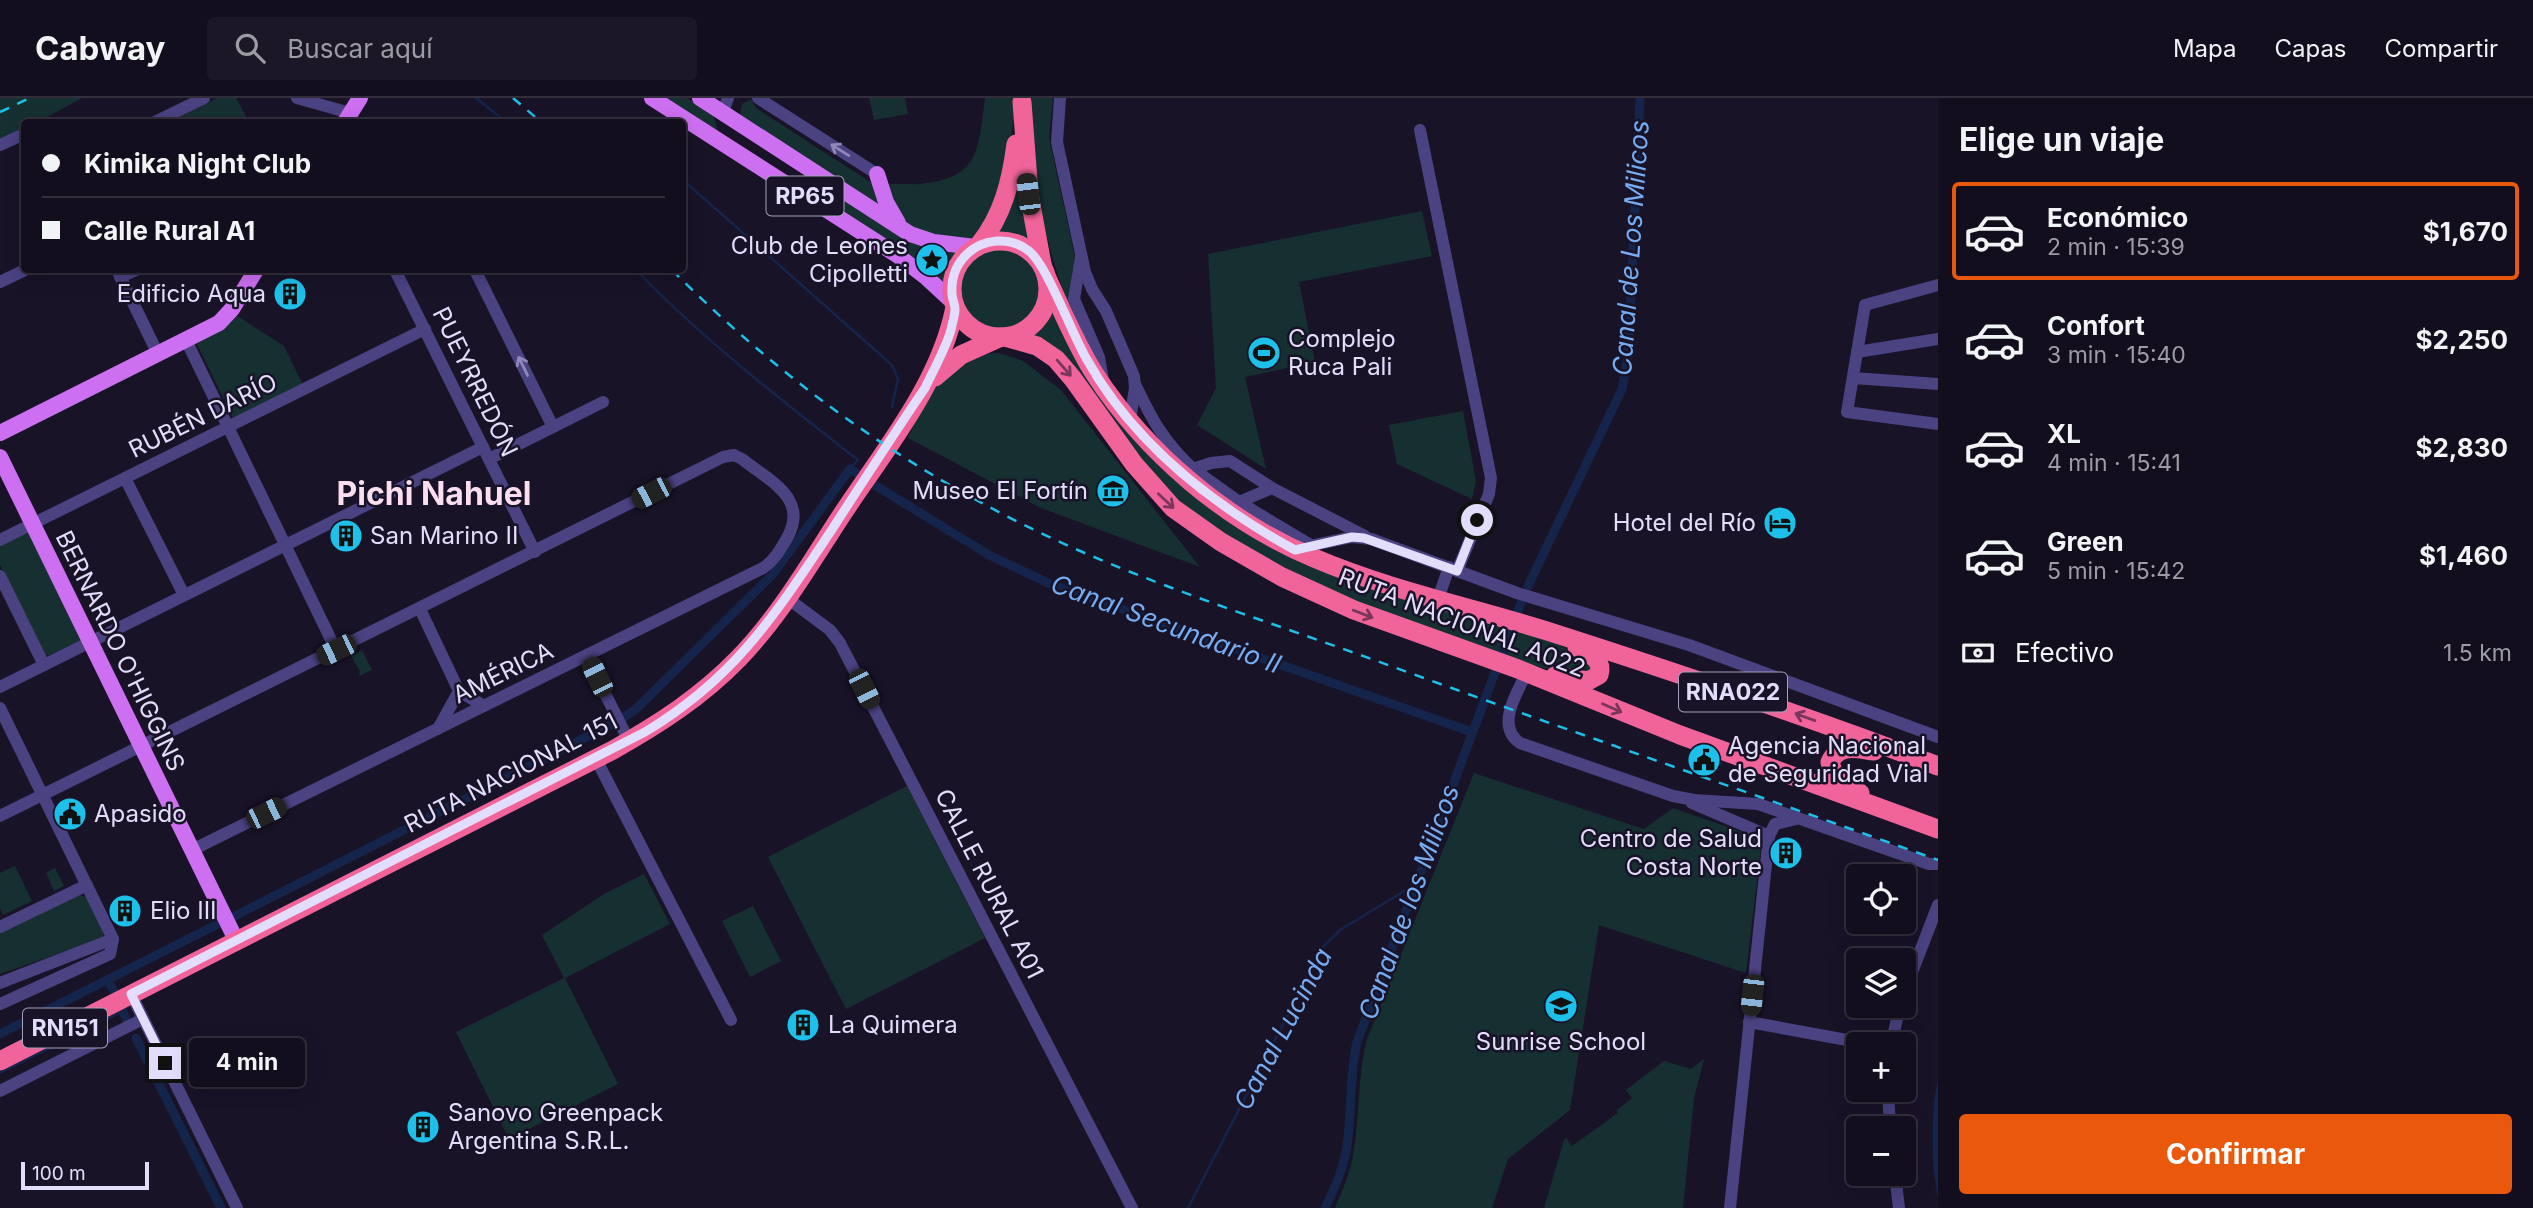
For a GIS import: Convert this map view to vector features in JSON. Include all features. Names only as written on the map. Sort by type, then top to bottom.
[{"type":"highway","points":[[1022,100],[1028,194],[1047,296],[1042,313],[1030,327],[1003,337],[975,330],[961,318],[954,304],[952,284],[957,267],[977,246],[998,216],[1008,192],[1022,100]]},
{"type":"highway","points":[[977,246],[995,241],[1020,245],[1034,255],[1045,274]]},
{"type":"highway","name":"RUTA NACIONAL A022","points":[[1045,274],[1079,345],[1104,387],[1130,420],[1208,496],[1243,520],[1365,577],[1545,631],[1803,716],[1929,762]]},
{"type":"highway","name":"RUTA NACIONAL 151","points":[[0,1061],[596,759],[674,714],[712,683],[751,645],[787,598],[925,388],[948,338],[954,304]]},
{"type":"highway","name":"RUTA NACIONAL A022","points":[[1003,337],[1037,346],[1056,359],[1151,485],[1173,508],[1203,531],[1260,566],[1331,600],[1522,671],[1680,735],[1934,828]]},
{"type":"highway","name":"RUTA NACIONAL 151","points":[[925,388],[954,360],[1003,337]]},
{"type":"highway","points":[[1522,671],[1584,681],[1593,680],[1599,675],[1601,667],[1594,657],[1545,631]]},
{"type":"highway","points":[[1889,811],[1838,778],[1830,766],[1832,758],[1839,751],[1848,748],[1929,762]]},
{"type":"main road","points":[[348,118],[360,98]]},
{"type":"main road","name":"RP65","points":[[652,98],[685,119]]},
{"type":"main road","name":"RP65","points":[[700,98],[725,105],[785,153],[910,234],[934,242],[977,246]]},
{"type":"main road","points":[[725,105],[721,123],[724,131],[755,152],[772,175],[785,153]]},
{"type":"main road","name":"RP65","points":[[686,120],[908,262],[954,304]]},
{"type":"main road","points":[[877,174],[888,208],[910,234]]},
{"type":"main road","points":[[0,433],[224,319],[254,273]]},
{"type":"main road","name":"BERNARDO O'HIGGINS","points":[[0,457],[236,940]]},
{"type":"street","points":[[166,119],[204,98]]},
{"type":"street","points":[[297,98],[348,118]]},
{"type":"street","points":[[758,98],[877,174]]},
{"type":"street","points":[[1060,98],[1056,134],[1087,279],[1106,311],[1155,426],[1193,469],[1304,548],[1352,537],[1371,539]]},
{"type":"street","points":[[1420,130],[1491,478],[1489,494],[1438,599]]},
{"type":"street","points":[[0,145],[21,135]]},
{"type":"street","points":[[1082,254],[1074,286],[1075,306],[1099,357],[1104,387]]},
{"type":"street","points":[[0,282],[21,272]]},
{"type":"street","points":[[119,273],[158,354]]},
{"type":"street","name":"PUEYRREDÓN","points":[[397,273],[535,552]]},
{"type":"street","points":[[476,273],[553,427]]},
{"type":"street","points":[[1938,285],[1865,305],[1847,412],[1938,424]]},
{"type":"street","points":[[1075,306],[1079,295],[1095,293]]},
{"type":"street","name":"RUBÉN DARÍO","points":[[0,540],[425,329]]},
{"type":"street","points":[[1857,352],[1938,339]]},
{"type":"street","points":[[186,340],[336,650]]},
{"type":"street","points":[[1853,378],[1938,384]]},
{"type":"street","points":[[1130,420],[1135,383]]},
{"type":"street","points":[[0,687],[285,545],[486,453],[553,427],[603,402]]},
{"type":"street","name":"AMÉRICA","points":[[192,850],[770,564],[791,531],[794,517],[792,503],[788,496],[741,459],[728,455],[535,552]]},
{"type":"street","points":[[1193,469],[1230,461],[1272,488],[1371,539],[1517,593],[1694,647],[1938,737]]},
{"type":"street","points":[[125,478],[184,595]]},
{"type":"street","points":[[1239,502],[1272,488]]},
{"type":"street","points":[[0,816],[535,552]]},
{"type":"street","points":[[0,576],[44,665]]},
{"type":"street","name":"CALLE RURAL A01","points":[[787,598],[830,629],[841,643],[1132,1208]]},
{"type":"street","points":[[420,609],[459,691],[484,706]]},
{"type":"street","points":[[586,656],[629,741]]},
{"type":"street","points":[[1522,671],[1508,716],[1509,731],[1515,740],[1684,799],[1769,836]]},
{"type":"street","points":[[438,729],[459,691]]},
{"type":"street","points":[[0,708],[113,939],[110,954],[0,1004]]},
{"type":"street","points":[[596,759],[731,1020]]},
{"type":"street","points":[[1684,799],[1748,802],[1929,864],[1938,864]]},
{"type":"street","points":[[1730,1208],[1769,836],[1775,824],[1800,818]]},
{"type":"street","points":[[0,927],[87,885]]},
{"type":"street","points":[[1916,962],[1938,905]]},
{"type":"street","points":[[0,983],[113,939]]},
{"type":"street","points":[[131,994],[237,1208]]},
{"type":"street","points":[[0,1091],[143,1019]]},
{"type":"street","points":[[1749,1022],[1846,1040]]},
{"type":"street","points":[[1896,1186],[1899,1208]]},
{"type":"green space","points":[[0,98],[82,98],[44,119],[21,119],[21,130],[0,141]]},
{"type":"green space","points":[[217,98],[236,98],[247,119],[176,119]]},
{"type":"green space","points":[[662,98],[687,98],[714,116],[718,132]]},
{"type":"green space","points":[[869,98],[905,98],[908,114],[874,120]]},
{"type":"green space","points":[[985,98],[1017,98],[996,207],[972,239],[922,233],[905,221],[886,185],[939,181],[954,176],[965,168],[973,158],[977,146]]},
{"type":"green space","points":[[1032,98],[1053,98],[1049,138],[1076,262],[1069,304],[1051,254],[1040,203],[1034,152]]},
{"type":"green space","points":[[751,99],[756,108],[875,185],[887,214],[740,115],[742,104]]},
{"type":"green space","points":[[1020,146],[1032,246],[1016,237],[994,234]]},
{"type":"green space","points":[[803,175],[907,238],[961,249],[948,267],[944,286],[921,262],[801,184],[798,180]]},
{"type":"green space","name":"Complejo Ruca Pali","points":[[1422,211],[1432,256],[1299,282],[1315,362],[1245,377],[1266,469],[1197,425],[1216,388],[1208,254]]},
{"type":"green space","points":[[1000,249],[1015,252],[1028,261],[1037,274],[1040,289],[1037,304],[1028,317],[1015,326],[1000,329],[985,326],[972,317],[963,304],[960,289],[963,274],[972,261],[985,252]]},
{"type":"green space","points":[[1051,310],[1077,350],[1232,520],[1542,636],[1590,661],[1594,671],[1576,675],[1521,663],[1347,601],[1196,520],[1030,337],[1042,327]]},
{"type":"green space","points":[[236,315],[284,346],[303,385],[233,418],[197,344]]},
{"type":"green space","points":[[999,353],[1023,361],[1061,390],[1200,567],[1041,508],[908,438],[925,401],[947,372],[987,354]]},
{"type":"green space","points":[[1463,411],[1476,481],[1472,499],[1397,464],[1389,425]]},
{"type":"green space","points":[[31,533],[82,634],[81,641],[48,656],[43,652],[0,565],[0,546]]},
{"type":"green space","points":[[362,650],[372,670],[359,676],[360,671],[351,656]]},
{"type":"green space","name":"Sunrise School","points":[[1474,773],[1644,829],[1673,808],[1762,839],[1746,973],[1599,925],[1570,1110],[1508,1159],[1492,1208],[1335,1208],[1353,1155],[1367,1039]]},
{"type":"green space","points":[[907,786],[985,938],[846,1009],[768,857]]},
{"type":"green space","points":[[15,866],[32,901],[3,915],[0,908],[0,873]]},
{"type":"green space","points":[[55,868],[64,886],[54,891],[46,873]]},
{"type":"green space","points":[[644,874],[670,924],[565,978],[618,1084],[509,1139],[456,1032],[564,978],[542,935],[604,894]]},
{"type":"green space","points":[[79,895],[87,897],[104,932],[103,938],[0,974],[0,933]]},
{"type":"green space","points":[[753,906],[781,961],[750,977],[722,921]]},
{"type":"green space","points":[[1704,1059],[1694,1098],[1683,1208],[1544,1208],[1566,1138],[1572,1146],[1618,1113],[1617,1110],[1632,1098],[1626,1090],[1664,1061],[1691,1069]]},
{"type":"water","points":[[1938,1079],[1938,1199],[1932,1139]]},
{"type":"waterway","points":[[476,98],[502,119]]},
{"type":"waterway","name":"Canal de Los Milicos","points":[[1528,586],[1622,389],[1628,356],[1640,98]]},
{"type":"waterway","points":[[686,183],[892,365],[898,379],[892,407]]},
{"type":"waterway","points":[[639,273],[716,345],[858,460],[850,469]]},
{"type":"waterway","name":"Canal Secundario II","points":[[623,718],[636,709],[773,574],[850,469],[861,476]]},
{"type":"waterway","name":"Canal Secundario II","points":[[873,484],[989,555],[1048,583],[1472,732]]},
{"type":"waterway","name":"Canal de los Milicos","points":[[1325,1208],[1339,1178],[1346,1154],[1357,1042],[1521,603]]},
{"type":"waterway","name":"Canal Secundario II","points":[[233,917],[614,723]]},
{"type":"waterway","name":"Canal Lucinda","points":[[1188,1208],[1323,947],[1340,930],[1416,884]]},
{"type":"waterway","name":"Canal Secundario II","points":[[0,1034],[220,923]]},
{"type":"waterway","points":[[108,980],[113,990]]},
{"type":"waterway","points":[[0,1073],[123,1011]]},
{"type":"waterway","points":[[123,1011],[126,1019]]},
{"type":"waterway","points":[[136,1038],[221,1208]]},
{"type":"railway","points":[[0,112],[30,98]]},
{"type":"railway","points":[[513,98],[538,119]]},
{"type":"railway","points":[[675,273],[762,353],[858,427],[961,491],[1071,547],[1223,607],[1938,860]]},
{"type":"place","name":"Club de Leones Cipolletti","points":[[932,260]]},
{"type":"place","name":"Edificio Aqua","points":[[290,294]]},
{"type":"place","name":"Complejo Ruca Pali","points":[[1264,353]]},
{"type":"place","name":"Museo El Fortín","points":[[1113,491]]},
{"type":"place","name":"Hotel del Río","points":[[1780,523]]},
{"type":"place","name":"San Marino II","points":[[346,536]]},
{"type":"place","name":"Agencia Nacional de Seguridad Vial","points":[[1704,760]]},
{"type":"place","name":"Apasido","points":[[70,814]]},
{"type":"place","name":"Centro de Salud Costa Norte","points":[[1786,853]]},
{"type":"place","name":"Elio III","points":[[125,911]]},
{"type":"place","name":"Sunrise School","points":[[1561,1006]]},
{"type":"place","name":"La Quimera","points":[[803,1025]]},
{"type":"place","name":"Sanovo Greenpack Argentina S.R.L.","points":[[423,1127]]},
{"type":"district","name":"Pichi Nahuel","points":[[434,494]]},
{"type":"route","points":[[165,1063],[131,994],[645,732],[674,714],[739,658],[775,615],[925,388],[948,338],[956,307],[952,284],[957,267],[968,252],[979,245],[995,241],[1012,242],[1034,255],[1040,262],[1087,360],[1130,420],[1193,484],[1243,520],[1295,550],[1358,537],[1371,539],[1457,571],[1477,520]]}]
